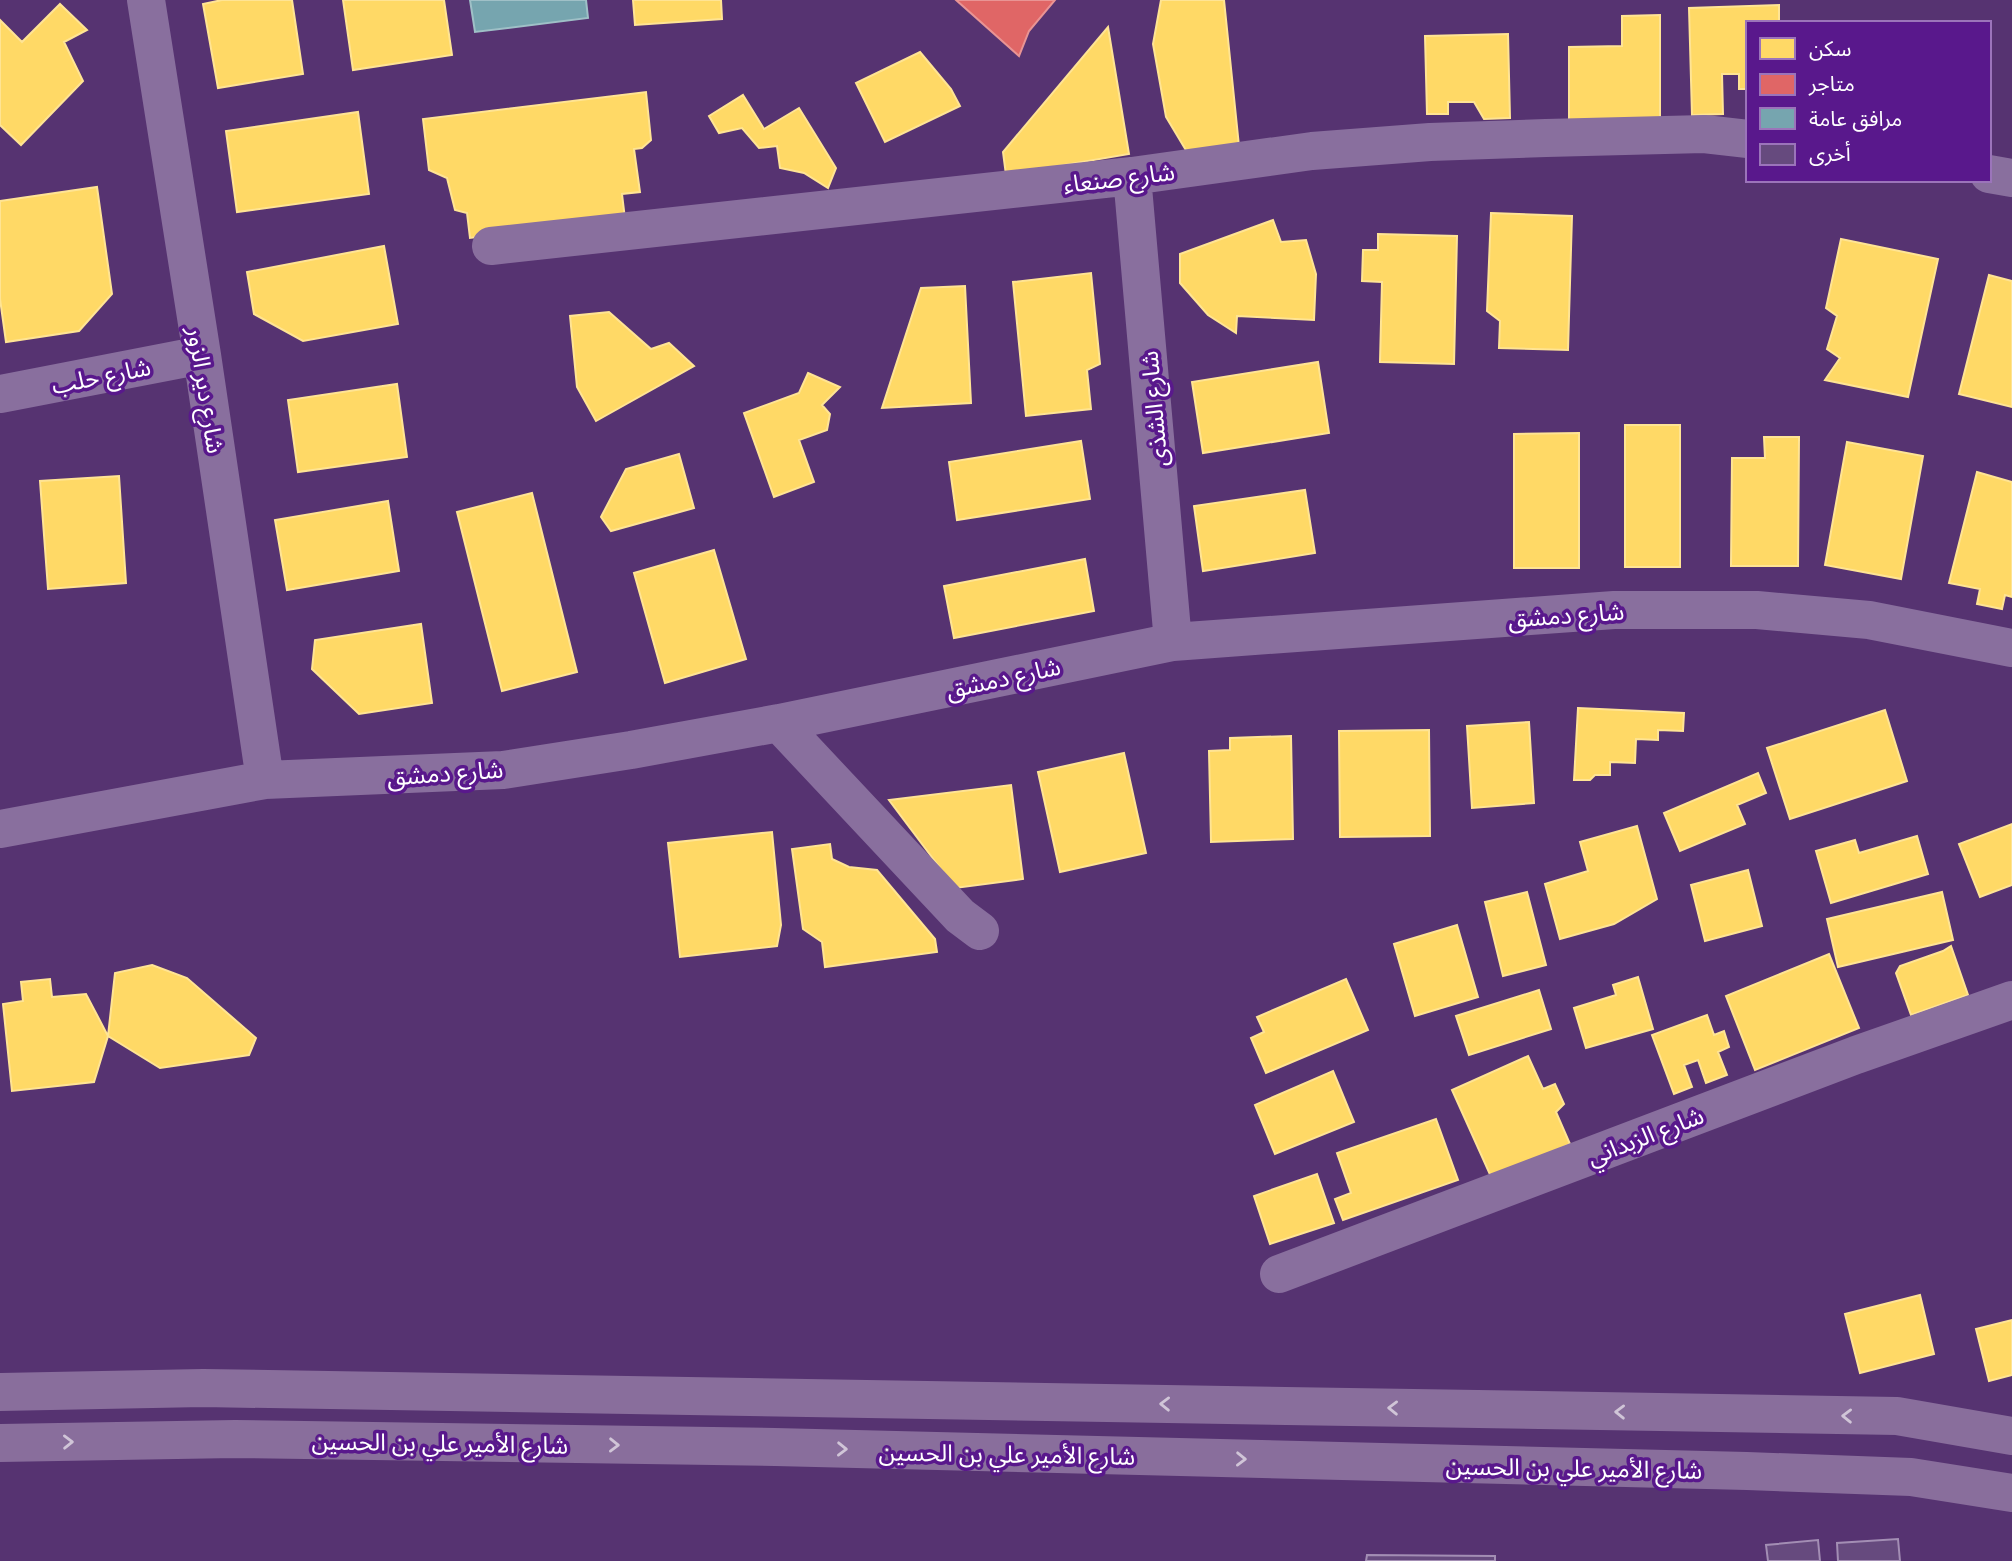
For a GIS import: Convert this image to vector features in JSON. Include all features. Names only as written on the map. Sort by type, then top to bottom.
[{"type":"main road","name":"شارع الأمير علي بن الحسين","points":[[0,1392],[203,1388],[1897,1416],[2012,1436]]},
{"type":"main road","name":"شارع الأمير علي بن الحسين","points":[[0,1443],[248,1439],[775,1447],[1911,1478],[2012,1493]]},
{"type":"street","name":"شارع دير الزور","points":[[146,0],[265,780]]},
{"type":"street","name":"شارع صنعاء","points":[[491,246],[1132,176],[1312,151],[1430,142],[1704,134],[1746,139]]},
{"type":"street","points":[[1991,174],[2012,178]]},
{"type":"street","name":"شارع الشذى","points":[[1132,176],[1173,642]]},
{"type":"street","name":"شارع حلب","points":[[0,394],[202,355]]},
{"type":"street","name":"شارع دمشق","points":[[0,829],[265,780],[503,770],[631,750],[779,723],[1173,642],[1614,610],[1757,610],[1869,620],[2012,648]]},
{"type":"street","points":[[779,723],[960,916],[980,932]]},
{"type":"street","name":"شارع الزبداني","points":[[1279,1275],[1856,1055],[2012,1000]]},
{"type":"street","name":"شارع الأمير علي بن الحسين","points":[[1897,1416],[2012,1416]]},
{"type":"building: سكن","points":[[222,0],[292,0],[303,74],[218,88],[203,4]]},
{"type":"building: سكن","points":[[343,0],[444,0],[452,55],[353,70]]},
{"type":"building: سكن","points":[[633,0],[721,0],[722,19],[635,25]]},
{"type":"building: سكن","points":[[1161,0],[1224,0],[1239,146],[1187,152],[1166,117],[1153,44]]},
{"type":"building: سكن","points":[[60,4],[87,30],[64,42],[83,81],[21,145],[0,125],[0,20],[22,42]]},
{"type":"building: سكن","points":[[1779,5],[1779,21],[1746,21],[1746,89],[1739,89],[1739,74],[1722,74],[1723,114],[1692,115],[1689,8]]},
{"type":"building: سكن","points":[[1660,15],[1660,126],[1569,126],[1569,47],[1622,46],[1622,16]]},
{"type":"building: سكن","points":[[1108,27],[1129,154],[1006,175],[1003,152]]},
{"type":"building: سكن","points":[[1508,34],[1510,118],[1484,119],[1474,102],[1448,102],[1448,114],[1427,114],[1425,36]]},
{"type":"building: سكن","points":[[920,52],[951,89],[960,106],[885,142],[856,83]]},
{"type":"building: سكن","points":[[646,92],[651,140],[642,148],[634,149],[640,192],[622,194],[625,219],[470,238],[467,213],[455,210],[447,178],[429,170],[423,119]]},
{"type":"building: سكن","points":[[743,95],[764,129],[799,108],[836,168],[828,188],[804,173],[780,168],[777,146],[759,148],[742,128],[719,133],[709,116]]},
{"type":"building: سكن","points":[[358,112],[369,194],[237,212],[226,131]]},
{"type":"building: سكن","points":[[97,187],[112,294],[79,331],[6,342],[0,299],[0,201]]},
{"type":"building: سكن","points":[[1491,213],[1572,216],[1568,350],[1499,348],[1500,321],[1487,311]]},
{"type":"building: سكن","points":[[1273,220],[1281,242],[1306,240],[1316,274],[1314,320],[1237,316],[1236,333],[1208,315],[1180,283],[1180,254]]},
{"type":"building: سكن","points":[[1378,234],[1457,236],[1454,364],[1380,362],[1382,282],[1362,281],[1363,250],[1378,250]]},
{"type":"building: سكن","points":[[1841,239],[1938,259],[1908,397],[1825,380],[1840,358],[1827,349],[1837,316],[1826,308]]},
{"type":"building: سكن","points":[[384,246],[398,324],[303,341],[254,314],[247,272]]},
{"type":"building: سكن","points":[[1091,273],[1100,364],[1087,370],[1091,409],[1026,416],[1013,282]]},
{"type":"building: سكن","points":[[1989,275],[2012,281],[2012,407],[1959,394]]},
{"type":"building: سكن","points":[[965,286],[971,403],[882,408],[921,288]]},
{"type":"building: سكن","points":[[609,312],[651,349],[669,343],[694,366],[596,421],[577,387],[570,316]]},
{"type":"building: سكن","points":[[1318,362],[1329,433],[1203,453],[1192,382]]},
{"type":"building: سكن","points":[[808,373],[840,387],[822,405],[830,414],[827,430],[799,440],[814,482],[774,497],[744,413],[799,393]]},
{"type":"building: سكن","points":[[397,384],[407,457],[298,472],[288,400]]},
{"type":"building: سكن","points":[[1625,425],[1680,425],[1680,567],[1625,567]]},
{"type":"building: سكن","points":[[1579,433],[1579,568],[1514,568],[1514,434]]},
{"type":"building: سكن","points":[[1764,437],[1799,437],[1798,566],[1731,566],[1732,458],[1765,458]]},
{"type":"building: سكن","points":[[1081,441],[1090,499],[957,520],[949,462]]},
{"type":"building: سكن","points":[[1847,442],[1923,456],[1901,579],[1825,565]]},
{"type":"building: سكن","points":[[679,454],[694,508],[611,531],[601,517],[626,469]]},
{"type":"building: سكن","points":[[1977,472],[2012,482],[2012,597],[2005,595],[2002,609],[1977,604],[1980,589],[1949,583]]},
{"type":"building: سكن","points":[[119,476],[126,583],[48,589],[40,481]]},
{"type":"building: سكن","points":[[1305,490],[1315,553],[1203,571],[1194,506]]},
{"type":"building: سكن","points":[[532,493],[577,672],[502,691],[457,512]]},
{"type":"building: سكن","points":[[388,501],[399,571],[287,590],[275,520]]},
{"type":"building: سكن","points":[[714,550],[746,659],[665,683],[634,573]]},
{"type":"building: سكن","points":[[1085,559],[1094,611],[954,638],[944,586]]},
{"type":"building: سكن","points":[[421,624],[432,703],[359,714],[312,669],[315,640]]},
{"type":"building: سكن","points":[[1578,708],[1684,713],[1683,731],[1658,730],[1658,740],[1636,739],[1635,763],[1610,762],[1610,775],[1595,775],[1590,780],[1574,780]]},
{"type":"building: سكن","points":[[1885,710],[1907,781],[1790,819],[1767,748]]},
{"type":"building: سكن","points":[[1529,722],[1534,803],[1472,808],[1467,726]]},
{"type":"building: سكن","points":[[1429,730],[1430,836],[1340,837],[1339,731]]},
{"type":"building: سكن","points":[[1291,736],[1293,839],[1211,842],[1209,751],[1230,750],[1230,738]]},
{"type":"building: سكن","points":[[1124,753],[1146,853],[1060,872],[1038,772]]},
{"type":"building: سكن","points":[[1758,773],[1766,793],[1737,805],[1745,824],[1680,851],[1664,813]]},
{"type":"building: سكن","points":[[1011,785],[1023,879],[955,888],[889,800]]},
{"type":"building: سكن","points":[[2012,824],[2012,885],[1980,897],[1959,844]]},
{"type":"building: سكن","points":[[1637,826],[1657,899],[1614,924],[1560,939],[1545,884],[1588,871],[1580,842]]},
{"type":"building: سكن","points":[[772,832],[781,925],[777,946],[680,957],[668,843]]},
{"type":"building: سكن","points":[[1917,836],[1928,874],[1831,903],[1816,851],[1855,840],[1859,853]]},
{"type":"building: سكن","points":[[830,844],[832,859],[849,867],[877,870],[935,939],[937,952],[825,967],[822,942],[803,929],[792,849]]},
{"type":"building: سكن","points":[[1748,870],[1762,926],[1705,941],[1691,885]]},
{"type":"building: سكن","points":[[1527,892],[1546,965],[1503,976],[1485,902]]},
{"type":"building: سكن","points":[[1942,892],[1953,940],[1838,967],[1827,919]]},
{"type":"building: سكن","points":[[1457,925],[1478,997],[1415,1016],[1394,944]]},
{"type":"building: سكن","points":[[1951,946],[1968,995],[1911,1015],[1896,973],[1900,966]]},
{"type":"building: سكن","points":[[1829,954],[1859,1028],[1755,1070],[1726,996]]},
{"type":"building: سكن","points":[[152,965],[187,978],[256,1038],[249,1055],[160,1068],[108,1036],[115,973]]},
{"type":"building: سكن","points":[[1638,977],[1653,1029],[1586,1048],[1574,1008],[1616,995],[1613,985]]},
{"type":"building: سكن","points":[[50,979],[52,997],[86,994],[108,1036],[94,1082],[12,1091],[3,1004],[23,1001],[21,982]]},
{"type":"building: سكن","points":[[1346,979],[1368,1030],[1266,1073],[1251,1038],[1264,1032],[1257,1017]]},
{"type":"building: سكن","points":[[1539,990],[1551,1029],[1469,1055],[1456,1016]]},
{"type":"building: سكن","points":[[1707,1015],[1714,1035],[1724,1031],[1729,1047],[1718,1052],[1727,1075],[1706,1083],[1698,1060],[1684,1065],[1692,1087],[1674,1094],[1652,1035]]},
{"type":"building: سكن","points":[[1528,1056],[1543,1089],[1555,1084],[1564,1104],[1556,1112],[1570,1144],[1492,1179],[1452,1090]]},
{"type":"building: سكن","points":[[1333,1071],[1354,1122],[1275,1154],[1255,1105]]},
{"type":"building: سكن","points":[[1436,1119],[1458,1180],[1343,1220],[1335,1199],[1351,1193],[1337,1153]]},
{"type":"building: سكن","points":[[1317,1174],[1334,1223],[1270,1244],[1254,1196]]},
{"type":"building: سكن","points":[[1920,1295],[1934,1354],[1860,1373],[1845,1314]]},
{"type":"building: سكن","points":[[2012,1320],[2012,1375],[1989,1381],[1976,1329]]},
{"type":"building: متاجر","points":[[956,0],[1055,0],[1029,31],[1019,56]]},
{"type":"building: مرافق عامة","points":[[470,0],[586,0],[588,18],[475,32]]},
{"type":"building: أخرى","points":[[1898,1539],[1900,1561],[1838,1561],[1837,1543]]},
{"type":"building: أخرى","points":[[1818,1540],[1820,1561],[1768,1561],[1766,1545]]},
{"type":"building: أخرى","points":[[1367,1555],[1495,1556],[1495,1561],[1366,1561]]}]
